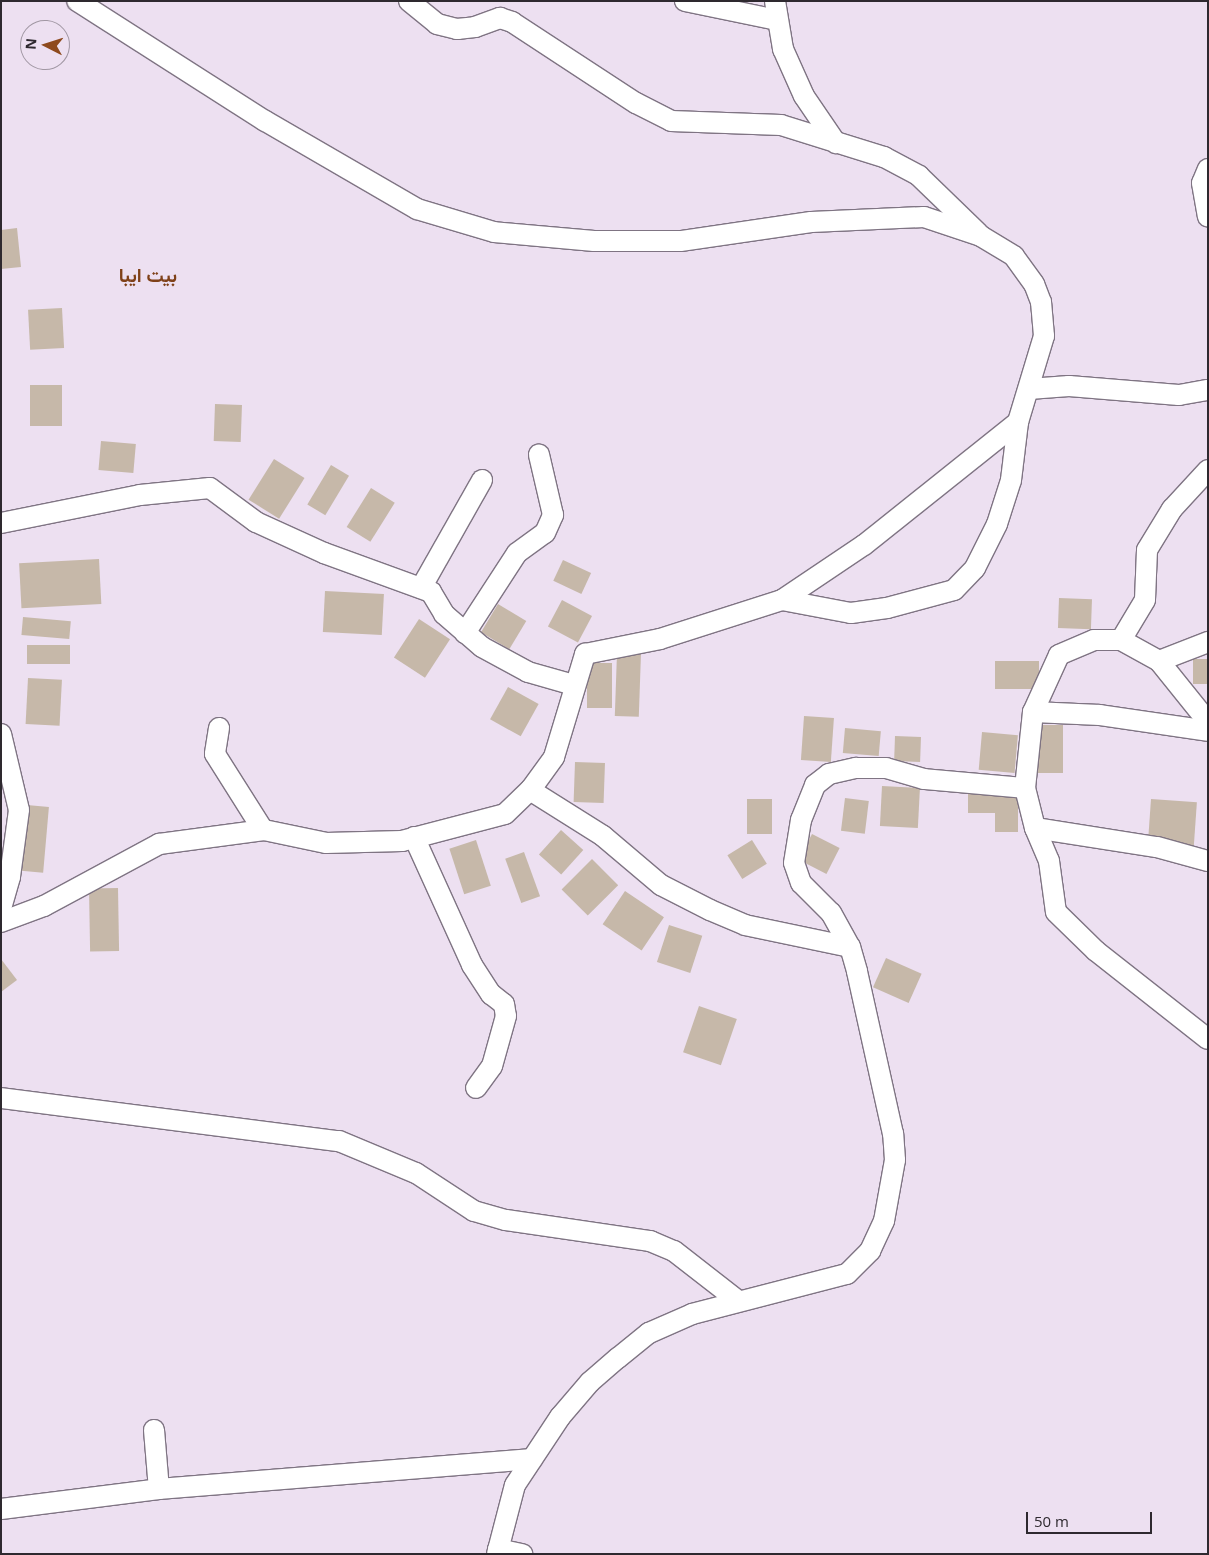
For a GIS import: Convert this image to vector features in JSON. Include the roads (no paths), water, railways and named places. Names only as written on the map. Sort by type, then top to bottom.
[{"type":"street","points":[[76,1],[265,121],[417,209],[494,232],[594,241],[680,241],[811,222],[924,217],[981,236],[1014,256],[1034,284],[1041,302],[1044,336],[1018,422],[1011,480],[997,524],[975,568],[954,590],[887,608],[851,613],[782,600]]},
{"type":"street","points":[[409,1],[436,24],[457,29],[475,28],[500,18],[512,22],[636,103],[671,121],[781,125],[836,144],[884,157],[919,176],[981,236]]},
{"type":"street","points":[[685,1],[776,11],[784,49],[804,96],[836,144]]},
{"type":"street","points":[[1208,169],[1202,183],[1208,216]]},
{"type":"street","points":[[1029,389],[1069,386],[1171,395],[1208,390]]},
{"type":"street","points":[[1,922],[66,895],[159,844],[262,830],[326,843],[414,837],[505,814],[530,790],[554,757],[574,685],[585,654],[660,639],[782,600],[864,545],[1018,422]]},
{"type":"street","points":[[465,633],[517,553],[545,533],[553,515],[539,455]]},
{"type":"street","points":[[1121,640],[1144,600],[1147,550],[1172,509],[1208,470]]},
{"type":"street","points":[[421,588],[482,480]]},
{"type":"street","points":[[1,523],[140,496],[210,488],[256,522],[324,553],[431,592],[444,614],[482,647],[528,672],[574,685]]},
{"type":"street","points":[[1208,722],[1158,661],[1121,640],[1094,640],[1059,654],[1033,712],[1025,788],[1035,828],[1049,861],[1056,912],[1096,952],[1208,1039]]},
{"type":"street","points":[[1158,661],[1208,642]]},
{"type":"street","points":[[1033,712],[1100,715],[1208,731]]},
{"type":"street","points":[[219,728],[215,754],[262,830]]},
{"type":"street","points":[[1,734],[19,810],[10,877],[1,909]]},
{"type":"street","points":[[522,1554],[498,1552],[515,1485],[566,1410],[618,1358],[649,1333],[737,1300],[830,1281],[847,1274],[870,1251],[884,1221],[895,1160],[893,1134],[850,947],[831,913],[801,883],[794,863],[801,820],[815,785],[829,774],[856,768],[886,768],[924,779],[1025,788]]},
{"type":"street","points":[[530,790],[603,836],[661,885],[710,910],[745,925],[850,947]]},
{"type":"street","points":[[1035,828],[1157,847],[1208,861]]},
{"type":"street","points":[[414,837],[472,966],[491,994],[504,1004],[506,1016],[492,1066],[476,1088]]},
{"type":"street","points":[[1,1098],[339,1141],[416,1172],[474,1211],[506,1220],[650,1241],[674,1251],[737,1300]]},
{"type":"street","points":[[154,1430],[159,1489]]},
{"type":"street","points":[[1,1509],[159,1489],[532,1459]]},
{"type":"district","name":"بيت ايبا","points":[[148,276]]}]
